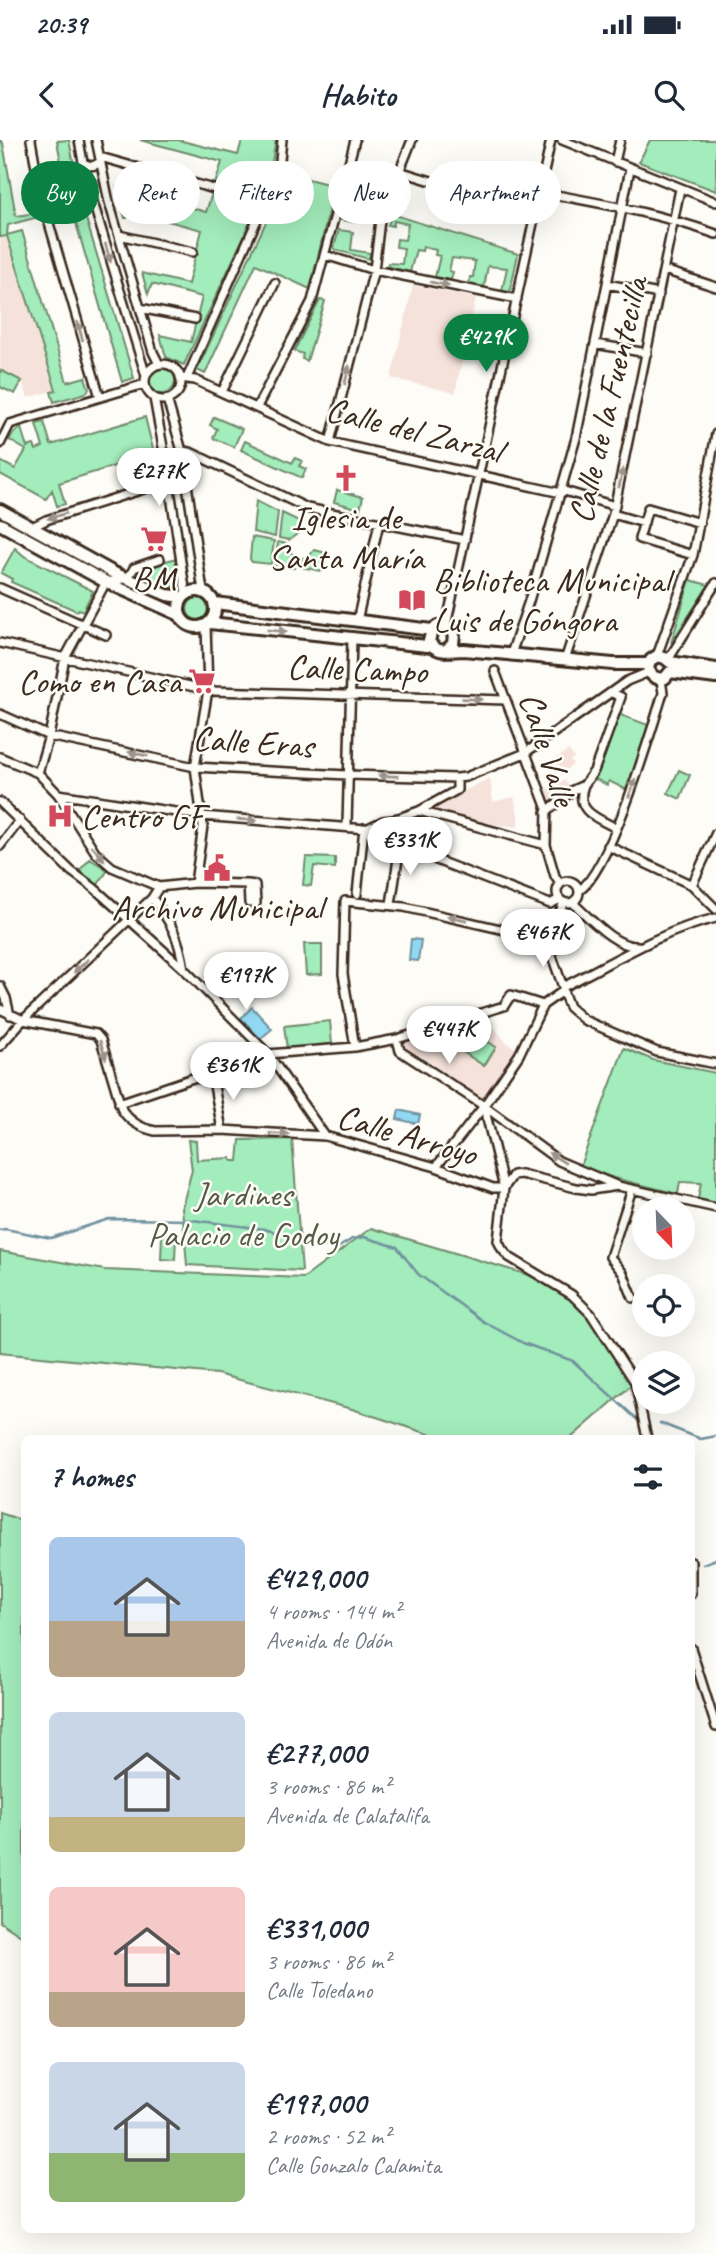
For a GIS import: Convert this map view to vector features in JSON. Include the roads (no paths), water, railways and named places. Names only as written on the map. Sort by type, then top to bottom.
[{"type":"street","points":[[31,140],[41,196],[100,397]]},
{"type":"street","points":[[79,140],[83,161]]},
{"type":"street","points":[[96,140],[109,202],[159,364]]},
{"type":"street","points":[[99,223],[150,395],[167,400],[180,389],[279,170],[282,140]]},
{"type":"street","points":[[257,407],[312,301],[355,140]]},
{"type":"street","points":[[403,161],[412,140]]},
{"type":"street","points":[[547,161],[551,140]]},
{"type":"street","points":[[562,140],[716,202]]},
{"type":"street","points":[[615,162],[620,140]]},
{"type":"street","points":[[100,159],[214,189]]},
{"type":"street","points":[[511,654],[576,438],[630,169]]},
{"type":"street","name":"Calle de la Fuentecilla","points":[[565,660],[614,510],[680,189]]},
{"type":"street","points":[[561,196],[675,219],[716,234]]},
{"type":"street","points":[[330,442],[374,270],[380,224]]},
{"type":"street","points":[[446,626],[533,224]]},
{"type":"street","points":[[119,234],[193,252]]},
{"type":"street","points":[[325,255],[374,270],[517,299]]},
{"type":"street","points":[[664,270],[716,287]]},
{"type":"street","points":[[222,392],[275,283]]},
{"type":"street","points":[[607,284],[659,294]]},
{"type":"street","points":[[140,308],[195,319]]},
{"type":"street","points":[[595,344],[647,353]]},
{"type":"street","points":[[0,419],[10,424],[100,397],[145,380],[149,370],[159,364],[170,365],[184,378]]},
{"type":"street","name":"Calle del Zarzal","points":[[184,378],[257,407],[330,442],[588,498],[644,523]]},
{"type":"street","points":[[154,398],[169,481],[184,596]]},
{"type":"street","points":[[167,400],[182,451],[204,592]]},
{"type":"street","points":[[0,444],[10,424]]},
{"type":"street","points":[[639,946],[629,947],[618,940],[575,905],[575,900],[616,828],[663,693],[659,667],[693,555],[716,434]]},
{"type":"street","points":[[182,451],[190,452],[307,508],[465,540]]},
{"type":"street","points":[[32,527],[46,520],[169,481]]},
{"type":"street","points":[[707,483],[716,487]]},
{"type":"street","points":[[693,555],[639,539],[648,508],[700,523]]},
{"type":"street","points":[[0,510],[128,578],[167,595],[184,596]]},
{"type":"street","points":[[357,621],[379,523]]},
{"type":"street","points":[[0,524],[106,582],[180,615],[191,626],[208,624],[427,646],[430,644]]},
{"type":"street","points":[[38,772],[49,736],[65,658],[82,623],[106,582],[128,578],[134,568],[160,559]]},
{"type":"street","points":[[58,794],[202,816],[365,828],[395,819],[419,811],[457,790],[457,778],[467,777],[525,753],[627,681],[659,667],[716,583]]},
{"type":"street","points":[[0,588],[106,635]]},
{"type":"street","points":[[180,615],[180,603],[184,596],[191,592],[204,592],[211,596],[215,603],[216,610],[208,624],[208,690],[195,766],[203,826],[195,883]]},
{"type":"street","points":[[215,603],[432,630]]},
{"type":"street","points":[[444,651],[451,647],[454,641],[452,631],[446,626],[438,626],[432,630],[429,637],[430,644],[436,650],[444,651],[464,649],[613,664],[716,669]]},
{"type":"street","points":[[346,825],[352,639]]},
{"type":"street","points":[[454,641],[464,649]]},
{"type":"street","name":"Calle Campo","points":[[0,643],[208,690],[505,700]]},
{"type":"street","points":[[613,664],[636,672],[659,667],[716,678]]},
{"type":"street","points":[[626,668],[627,681]]},
{"type":"street","name":"Calle Valle","points":[[495,671],[546,812],[546,845],[560,884]]},
{"type":"street","points":[[612,694],[621,697],[594,771],[580,794],[588,814],[616,828]]},
{"type":"street","name":"Calle Eras","points":[[0,714],[49,736],[195,766],[457,778]]},
{"type":"street","points":[[0,757],[38,772],[58,794],[96,853],[112,867],[159,887],[195,883],[248,884]]},
{"type":"street","points":[[546,812],[573,790],[584,785]]},
{"type":"street","points":[[0,802],[71,871],[131,920],[184,969],[268,1054],[325,1136]]},
{"type":"street","points":[[419,811],[546,845]]},
{"type":"street","points":[[391,904],[397,844],[395,819]]},
{"type":"street","points":[[0,846],[20,820]]},
{"type":"street","points":[[365,828],[377,841],[397,844],[550,904],[575,900]]},
{"type":"street","points":[[357,894],[365,828]]},
{"type":"street","points":[[692,885],[716,833]]},
{"type":"street","points":[[608,846],[692,885],[716,909]]},
{"type":"street","points":[[579,891],[572,881],[560,884],[557,889],[562,901],[547,942],[569,1007],[584,1020],[657,1052],[716,1063]]},
{"type":"street","points":[[0,1046],[23,1020],[131,920],[159,887]]},
{"type":"street","points":[[152,898],[171,922],[180,945],[184,969]]},
{"type":"street","points":[[355,1047],[343,974],[345,901],[391,904],[489,925],[547,942]]},
{"type":"street","points":[[436,1167],[519,1055],[543,1004],[563,989],[639,946],[677,929],[716,918]]},
{"type":"street","points":[[0,986],[10,1015]]},
{"type":"street","points":[[119,1103],[193,1078],[213,1080],[268,1054],[355,1047],[397,1039],[504,1006],[511,995],[543,1004]]},
{"type":"street","points":[[0,1009],[23,1020]]},
{"type":"street","name":"Calle Arroyo","points":[[23,1020],[96,1034],[101,1040],[119,1103],[126,1116],[144,1128],[155,1131],[222,1130],[325,1136],[436,1167],[493,1188],[504,1188]]},
{"type":"street","points":[[397,1039],[400,1052],[484,1105],[559,1161],[618,1186],[716,1208]]},
{"type":"street","points":[[213,1080],[222,1130]]},
{"type":"street","points":[[484,1105],[504,1188],[498,1241],[509,1257],[572,1296],[591,1314],[635,1382],[646,1435]]},
{"type":"street","points":[[497,1166],[513,1175],[521,1174],[584,1189],[618,1186]]},
{"type":"street","points":[[504,1188],[513,1175]]},
{"type":"street","points":[[632,1189],[610,1257],[623,1273],[632,1296]]},
{"type":"street","points":[[695,1661],[716,1727]]},
{"type":"water","points":[[411,939],[421,940],[418,961],[409,960]]},
{"type":"water","points":[[252,1007],[272,1029],[260,1039],[241,1018]]},
{"type":"water","points":[[399,1110],[420,1115],[418,1124],[397,1119]]},
{"type":"waterway","points":[[0,1230],[51,1238],[109,1219],[192,1220],[264,1229],[336,1249],[352,1239],[364,1237],[397,1247],[418,1274],[484,1322],[523,1343],[573,1361],[641,1423]]},
{"type":"waterway","points":[[660,1423],[691,1435]]},
{"type":"waterway","points":[[695,1437],[701,1439],[716,1436]]},
{"type":"waterway","points":[[703,1564],[716,1559]]},
{"type":"place","name":"Iglesia de Santa María","points":[[346,478]]},
{"type":"place","name":"BM","points":[[154,539]]},
{"type":"place","name":"Biblioteca Municipal Luis de Góngora","points":[[412,600]]},
{"type":"place","name":"Como en Casa","points":[[202,681]]},
{"type":"place","name":"Centro GF","points":[[60,816]]},
{"type":"place","name":"Archivo Municipal","points":[[217,868]]},
{"type":"park label","name":"Jardines Palacio de Godoy","points":[[243,1214]]}]
